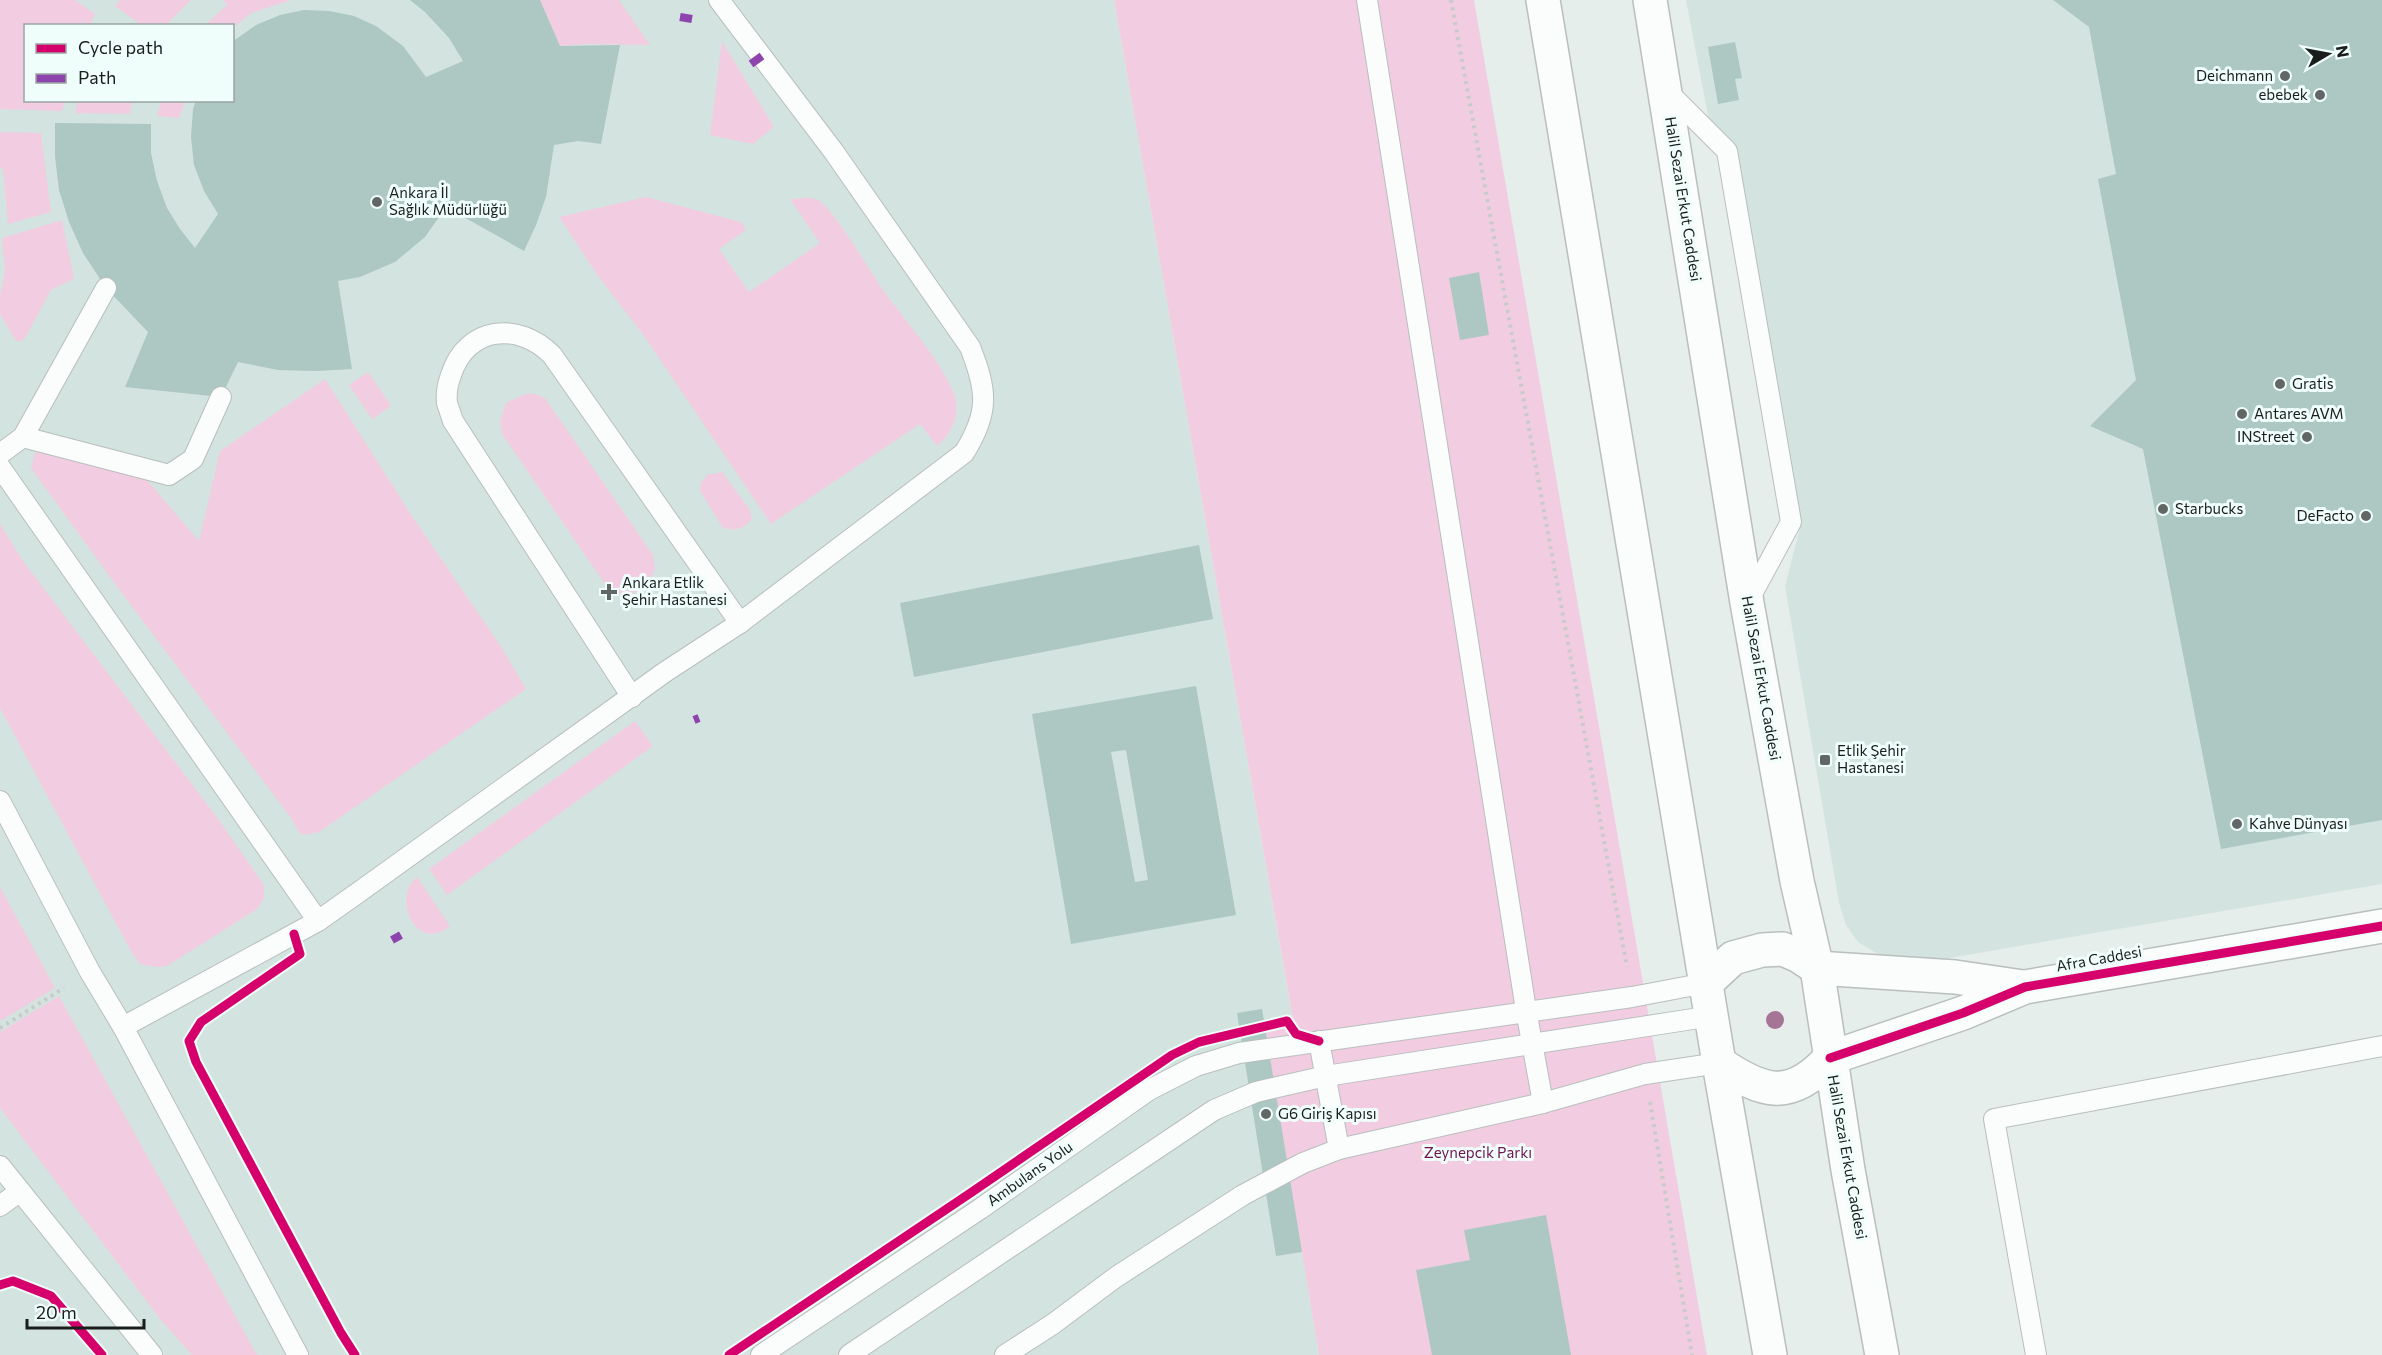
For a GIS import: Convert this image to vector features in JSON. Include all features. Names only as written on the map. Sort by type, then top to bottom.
[{"type":"main road","points":[[1544,0],[1719,1063],[1770,1355]]},
{"type":"main road","name":"Halil Sezai Erkut Caddesi","points":[[1650,0],[1747,603],[1797,881],[1817,968],[1830,1059],[1882,1355]]},
{"type":"main road","name":"Afra Caddesi","points":[[1830,1059],[1963,1013],[2025,987],[2382,926]]},
{"type":"main road","points":[[1706,983],[1733,958],[1762,950],[1783,949],[1817,968]]},
{"type":"main road","name":"Afra Caddesi","points":[[1817,968],[1954,977],[2025,987]]},
{"type":"main road","points":[[1719,1063],[1741,1078],[1760,1087],[1780,1089],[1798,1084],[1815,1075],[1830,1059]]},
{"type":"lane","points":[[123,1027],[318,921],[632,698],[665,672],[740,623],[964,453],[978,431],[983,403],[980,375],[970,347],[834,152],[719,0]]},
{"type":"lane","points":[[1367,0],[1526,1010],[1544,1103]]},
{"type":"lane","points":[[1666,90],[1727,151],[1791,522],[1747,603]]},
{"type":"lane","points":[[0,454],[23,437],[106,288]]},
{"type":"lane","points":[[632,698],[453,421],[447,401],[448,384],[455,363],[467,347],[484,337],[504,332],[527,336],[543,345],[740,623]]},
{"type":"lane","points":[[23,437],[169,475],[193,459],[221,397]]},
{"type":"lane","points":[[0,467],[318,921]]},
{"type":"lane","points":[[0,801],[298,1355]]},
{"type":"lane","name":"Ambulans Yolu","points":[[761,1355],[980,1209],[1149,1090],[1196,1066],[1239,1053],[1410,1030],[1526,1010],[1632,997],[1706,983]]},
{"type":"lane","points":[[849,1355],[1214,1110],[1256,1092],[1326,1076],[1712,1016]]},
{"type":"lane","points":[[1319,1041],[1339,1149]]},
{"type":"lane","points":[[2036,1355],[1994,1119],[2382,1046]]},
{"type":"lane","points":[[1005,1355],[1053,1324],[1116,1277],[1243,1195],[1303,1163],[1339,1149],[1544,1103],[1645,1074],[1719,1063]]},
{"type":"lane","points":[[0,1166],[152,1355]]},
{"type":"lane","points":[[0,1206],[19,1192]]},
{"type":"path","points":[[1451,0],[1632,997]]},
{"type":"path","points":[[0,1028],[90,972]]},
{"type":"path","points":[[1645,1074],[1692,1355]]},
{"type":"shaded area","name":"Ankara Etlik Şehir Hastanesi","points":[[0,0],[1114,0],[1294,1026],[1266,1031],[1319,1355],[0,1355]]},
{"type":"shaded area","points":[[1686,0],[2382,0],[2382,884],[1926,962],[1886,959],[1858,942],[1846,925],[1839,903],[1785,586],[1801,524],[1729,139],[1709,121]]},
{"type":"green space","points":[[0,0],[75,0],[95,14],[90,24],[24,24],[24,102],[65,102],[62,111],[0,109]]},
{"type":"green space","points":[[120,0],[191,0],[167,24],[140,24],[115,6]]},
{"type":"green space","points":[[223,0],[291,0],[251,13],[234,27],[234,24],[206,24],[227,5]]},
{"type":"green space","points":[[540,0],[619,0],[650,45],[560,46]]},
{"type":"green space","name":"Zeynepcik Parkı","points":[[1114,0],[1474,0],[1707,1355],[1319,1355],[1265,1031],[1294,1025]]},
{"type":"green space","points":[[722,41],[774,127],[753,144],[710,135]]},
{"type":"green space","points":[[78,102],[132,102],[130,114],[75,113]]},
{"type":"green space","points":[[161,102],[185,102],[179,118],[157,116]]},
{"type":"green space","points":[[0,132],[41,133],[51,212],[8,224],[3,169],[0,168]]},
{"type":"green space","points":[[646,197],[741,222],[746,230],[719,249],[749,292],[820,243],[790,199],[818,200],[842,227],[883,290],[933,356],[950,384],[955,397],[956,411],[954,424],[947,436],[937,446],[920,424],[771,524],[644,336],[598,276],[559,217]]},
{"type":"green space","points":[[62,220],[74,279],[51,290],[25,338],[16,341],[0,314],[0,295],[5,272],[2,238]]},
{"type":"green space","points":[[368,372],[391,406],[372,419],[349,385]]},
{"type":"green space","points":[[325,379],[412,516],[502,648],[526,689],[319,832],[303,835],[31,468],[35,452],[136,467],[199,541],[220,451]]},
{"type":"green space","points":[[525,394],[536,394],[545,398],[653,555],[655,569],[648,586],[629,596],[609,590],[502,434],[500,421],[506,403]]},
{"type":"green space","points":[[722,472],[750,510],[752,519],[739,528],[723,528],[700,491],[701,483],[707,475]]},
{"type":"green space","points":[[0,524],[23,561],[216,816],[264,885],[264,898],[257,909],[167,966],[156,967],[140,964],[132,953],[0,708]]},
{"type":"green space","points":[[635,721],[653,746],[447,895],[429,869]]},
{"type":"green space","points":[[417,877],[450,926],[438,933],[427,933],[411,920],[406,897]]},
{"type":"green space","points":[[0,887],[55,988],[0,1021]]},
{"type":"green space","points":[[59,996],[257,1355],[192,1355],[160,1319],[0,1108],[0,1032]]},
{"type":"building","name":"Ankara İl Sağlık Müdürlüğü","points":[[410,0],[540,0],[560,46],[620,45],[601,144],[578,141],[554,145],[546,197],[524,251],[446,207],[425,237],[395,262],[360,277],[338,281],[352,369],[278,370],[238,362],[221,397],[125,387],[148,332],[106,288],[83,253],[69,222],[59,190],[55,157],[55,123],[151,124],[151,153],[157,181],[167,208],[195,248],[218,214],[204,191],[194,165],[191,137],[193,109],[195,102],[234,102],[234,41],[256,25],[280,15],[304,10],[329,11],[354,16],[376,26],[403,46],[426,77],[463,61],[449,38],[425,12]]},
{"type":"building","name":"Antares AVM","points":[[2053,0],[2382,0],[2382,820],[2221,849],[2143,449],[2090,426],[2136,380],[2098,179],[2116,174],[2089,27]]},
{"type":"building","points":[[1735,42],[1742,78],[1735,79],[1739,100],[1718,104],[1708,47]]},
{"type":"building","points":[[1479,272],[1489,335],[1460,340],[1449,278]]},
{"type":"building","points":[[1199,545],[1213,619],[914,677],[900,603]]},
{"type":"building","points":[[1196,686],[1236,915],[1071,944],[1032,714]],"holes":[[[1126,750],[1148,880],[1135,882],[1111,752]]]},
{"type":"building","name":"G6 Giriş Kapısı","points":[[1262,1009],[1302,1252],[1276,1256],[1237,1013]]},
{"type":"building","points":[[1546,1215],[1571,1355],[1432,1355],[1416,1270],[1470,1260],[1464,1230]]},
{"type":"marked path","points":[[680,17],[692,19]]},
{"type":"marked path","points":[[751,64],[762,56]]},
{"type":"marked path","points":[[694,720],[699,718]]},
{"type":"marked path","points":[[392,940],[401,935]]},
{"type":"cycle path","points":[[1830,1058],[1963,1013],[2025,987],[2382,926]]},
{"type":"cycle path","points":[[294,934],[300,954],[201,1022],[189,1041],[196,1062],[341,1333],[355,1355]]},
{"type":"cycle path","points":[[729,1355],[1172,1055],[1199,1042],[1287,1021],[1296,1034],[1319,1041]]},
{"type":"cycle path","points":[[0,1285],[13,1281],[51,1296],[102,1355]]},
{"type":"place","name":"Deichmann","points":[[2285,76]]},
{"type":"place","name":"ebebek","points":[[2320,95]]},
{"type":"place","name":"Ankara İl Sağlık Müdürlüğü","points":[[377,202]]},
{"type":"place","name":"Gratis","points":[[2280,384]]},
{"type":"place","name":"Antares AVM","points":[[2242,414]]},
{"type":"place","name":"INStreet","points":[[2307,437]]},
{"type":"place","name":"Starbucks","points":[[2163,509]]},
{"type":"place","name":"DeFacto","points":[[2366,516]]},
{"type":"place","name":"Ankara Etlik Şehir Hastanesi","points":[[609,592]]},
{"type":"place","name":"Etlik Şehir Hastanesi","points":[[1825,760]]},
{"type":"place","name":"Kahve Dünyası","points":[[2237,824]]},
{"type":"place","name":"G6 Giriş Kapısı","points":[[1266,1114]]}]
